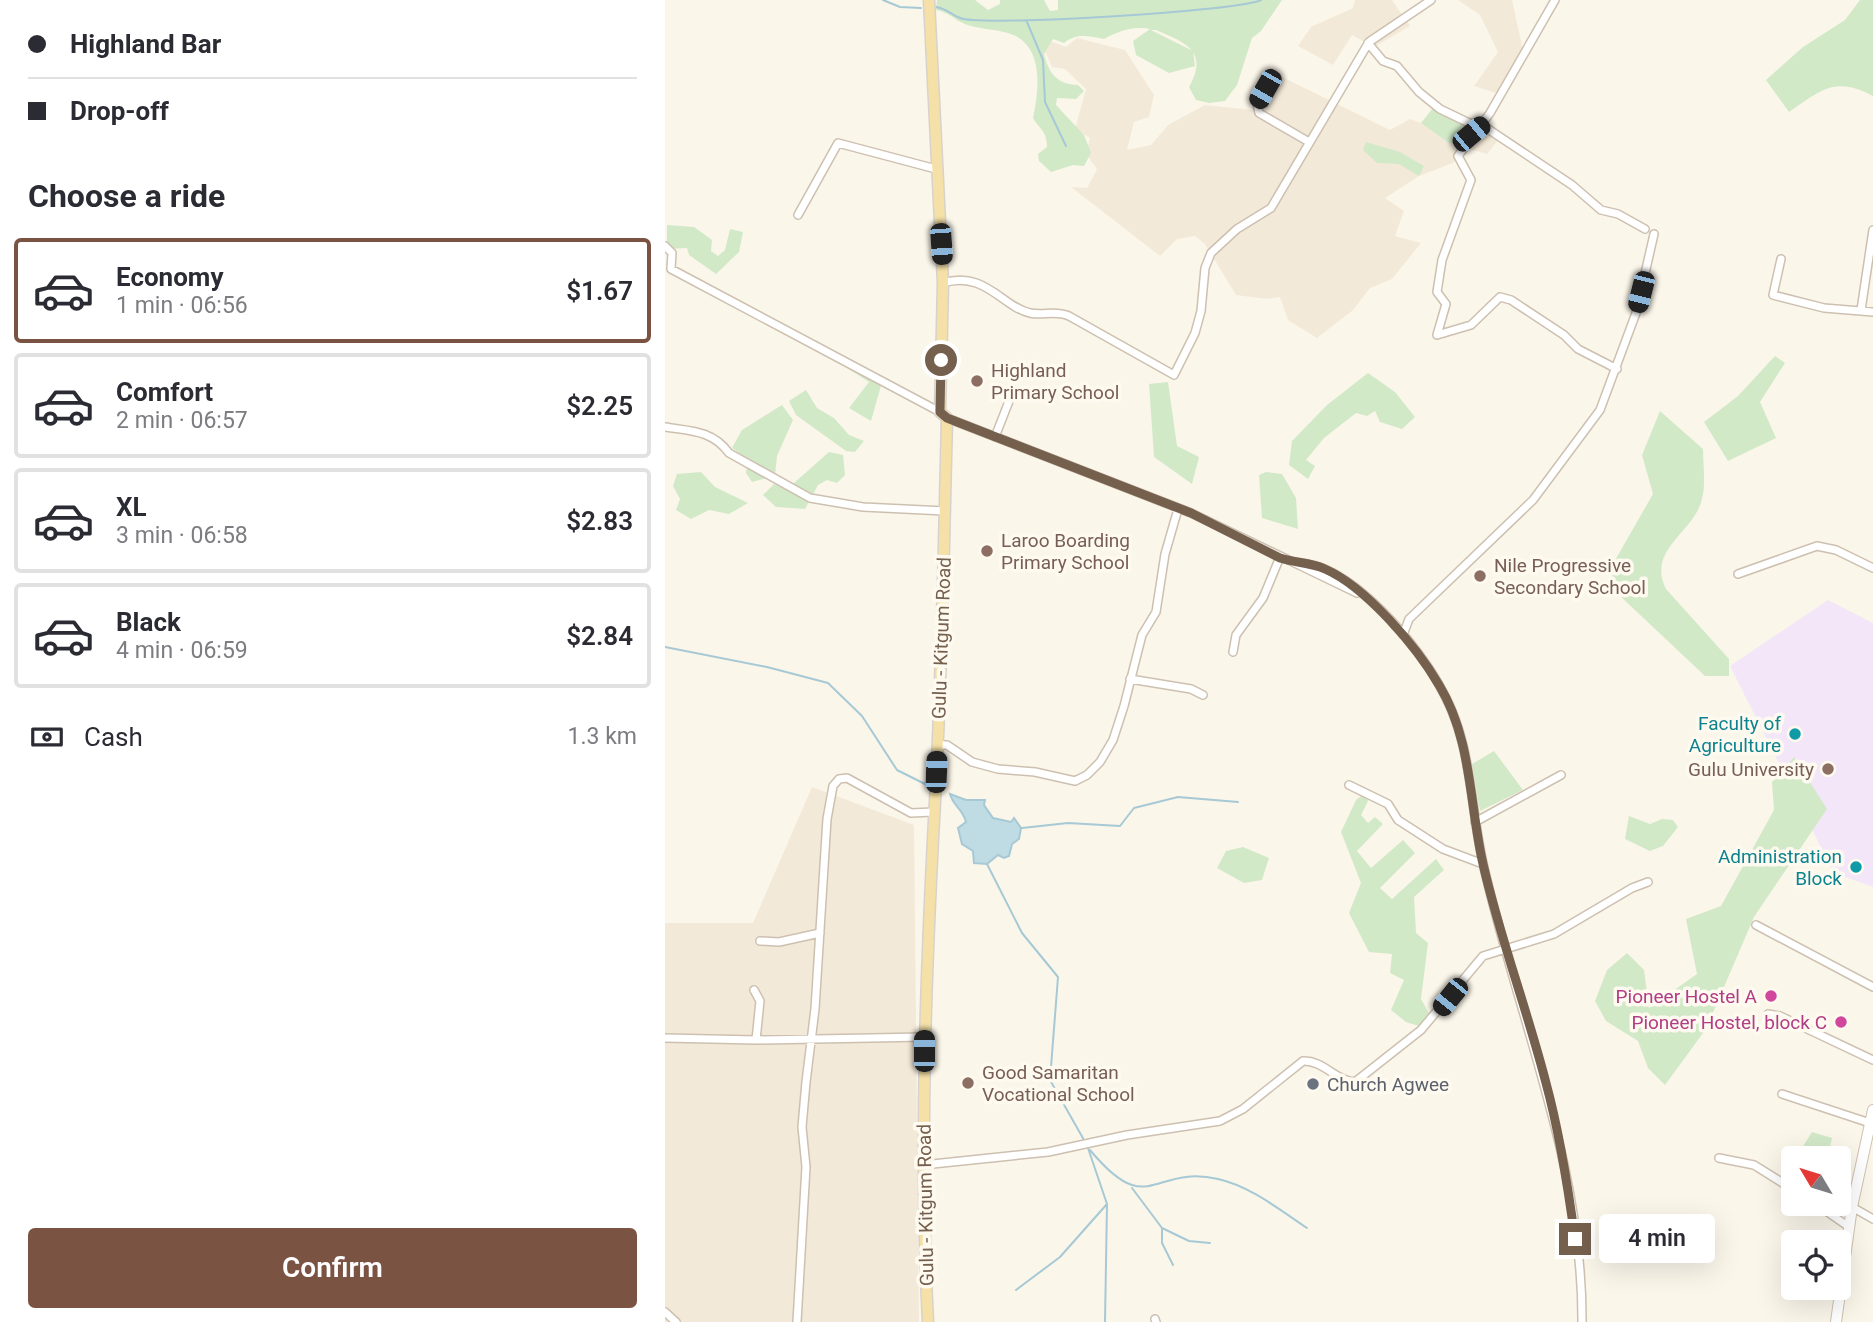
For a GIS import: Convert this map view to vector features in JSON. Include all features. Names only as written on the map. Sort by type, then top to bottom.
[{"type":"main road","name":"Gulu - Kitgum Road","points":[[928,1322],[922,1165],[924,1037],[945,511],[943,283],[929,0]]},
{"type":"street","points":[[943,283],[963,281],[992,288],[1032,314],[1056,311],[1069,316],[1174,375],[1195,333],[1201,311],[1205,268],[1212,253],[1237,229],[1271,208],[1368,43],[1431,0]]},
{"type":"street","points":[[1555,0],[1482,125],[1471,134],[1458,156],[1471,180],[1442,260],[1437,292],[1446,302],[1437,336],[1471,325],[1500,297],[1511,300],[1564,335],[1578,349],[1616,369]]},
{"type":"street","points":[[1368,43],[1383,61],[1397,66],[1419,92],[1440,109],[1469,123],[1482,125],[1571,185],[1601,211],[1618,214],[1645,229]]},
{"type":"street","points":[[1265,89],[1257,104],[1259,113],[1309,142]]},
{"type":"street","points":[[798,215],[830,153],[838,143],[936,169]]},
{"type":"street","points":[[1861,310],[1873,230]]},
{"type":"street","points":[[1403,635],[1409,619],[1533,500],[1600,410],[1636,313],[1654,234]]},
{"type":"street","points":[[665,246],[672,253],[671,269],[944,415],[1178,509],[1280,558],[1324,568],[1343,578],[1403,635],[1438,682],[1455,720],[1467,758],[1483,864],[1546,1082],[1562,1152],[1578,1259],[1582,1322]]},
{"type":"street","points":[[1781,259],[1773,295],[1834,309],[1873,312]]},
{"type":"street","points":[[995,437],[1013,391]]},
{"type":"street","points":[[665,427],[704,433],[723,445],[729,453],[810,498],[863,507],[945,511]]},
{"type":"street","points":[[937,744],[950,747],[972,762],[997,769],[1035,772],[1075,781],[1087,775],[1100,762],[1113,740],[1142,635],[1156,612],[1165,554],[1178,509]]},
{"type":"street","points":[[1738,574],[1817,546],[1836,551],[1873,568]]},
{"type":"street","points":[[1233,652],[1237,635],[1260,602],[1280,558]]},
{"type":"street","points":[[1390,621],[1409,619]]},
{"type":"street","points":[[1130,678],[1142,679],[1155,685],[1191,689],[1203,695]]},
{"type":"street","points":[[1475,822],[1562,775]]},
{"type":"street","points":[[797,1322],[806,1167],[803,1127],[827,819],[836,782],[847,778],[911,813],[933,812]]},
{"type":"street","points":[[1349,785],[1388,804],[1398,820],[1443,849],[1483,864]]},
{"type":"street","points":[[922,1165],[1048,1152],[1127,1135],[1220,1121],[1237,1114],[1303,1061],[1313,1061],[1348,1081],[1355,1082],[1421,1030],[1483,956],[1554,934],[1632,888],[1648,882]]},
{"type":"street","points":[[1756,925],[1873,987]]},
{"type":"street","points":[[760,941],[779,942],[820,933]]},
{"type":"street","points":[[754,990],[760,1001],[756,1040]]},
{"type":"street","points":[[1768,1014],[1780,1016],[1873,1060]]},
{"type":"street","points":[[665,1038],[810,1040],[924,1037]]},
{"type":"street","points":[[1782,1094],[1870,1123]]},
{"type":"street","points":[[1836,1322],[1852,1207],[1873,1110]]},
{"type":"street","points":[[1719,1158],[1754,1165],[1781,1182]]},
{"type":"street","points":[[1852,1207],[1873,1219]]},
{"type":"street","points":[[1833,1216],[1849,1227]]},
{"type":"street","points":[[665,1312],[676,1322]]},
{"type":"shaded area","points":[[1355,0],[1392,0],[1410,26],[1374,47],[1352,35],[1333,65],[1298,46],[1311,27],[1353,8]]},
{"type":"shaded area","points":[[1458,0],[1512,0],[1525,60],[1502,95],[1474,86],[1498,52],[1480,15]]},
{"type":"shaded area","points":[[1077,38],[1125,50],[1154,95],[1149,117],[1134,122],[1127,150],[1151,145],[1168,125],[1205,105],[1253,110],[1278,75],[1390,130],[1410,119],[1421,123],[1433,108],[1467,128],[1499,139],[1487,154],[1466,148],[1453,163],[1419,176],[1385,198],[1404,211],[1395,236],[1421,243],[1392,279],[1370,288],[1353,310],[1317,338],[1288,320],[1280,297],[1267,299],[1236,295],[1205,244],[1195,236],[1177,239],[1160,256],[1071,187],[1087,188],[1097,169],[1086,154],[1090,138],[1075,129],[1086,89],[1065,69],[1052,67],[1044,49],[1047,40],[1066,47]]},
{"type":"shaded area","name":"Gulu University","points":[[1828,600],[1873,623],[1873,887],[1834,873],[1730,666]]},
{"type":"shaded area","points":[[812,787],[914,825],[919,1322],[665,1322],[665,923],[753,923]]},
{"type":"green space","points":[[937,0],[975,0],[988,10],[1000,4],[1000,0],[1044,0],[1050,11],[1058,10],[1058,0],[1282,0],[1261,31],[1252,38],[1237,85],[1225,101],[1209,103],[1196,100],[1189,87],[1197,65],[1193,53],[1195,66],[1169,73],[1136,55],[1133,41],[1150,29],[1126,30],[1104,39],[1078,37],[1064,43],[1053,39],[1044,54],[1048,67],[1059,80],[1078,85],[1084,91],[1076,99],[1057,98],[1056,105],[1084,135],[1091,153],[1084,166],[1073,165],[1051,172],[1039,161],[1038,154],[1047,147],[1047,142],[1033,118],[1037,69],[1028,47],[1008,33],[970,26],[936,10]],"holes":[[[1151,30],[1177,39],[1191,50]]]},
{"type":"green space","points":[[1860,0],[1873,0],[1873,96],[1860,90],[1838,86],[1820,92],[1789,112],[1766,80],[1803,47],[1845,20]]},
{"type":"green space","points":[[1433,108],[1469,129],[1460,143],[1449,143],[1421,123]]},
{"type":"green space","points":[[1366,142],[1400,152],[1424,166],[1419,176],[1399,164],[1377,163],[1363,150]]},
{"type":"green space","points":[[667,225],[694,227],[712,240],[711,251],[718,256],[725,250],[730,229],[743,232],[739,252],[716,274],[689,255],[687,248],[667,249]]},
{"type":"green space","points":[[1775,356],[1785,363],[1760,402],[1776,438],[1728,461],[1704,422],[1738,396]]},
{"type":"green space","points":[[847,357],[882,382],[871,421],[849,408],[869,382],[841,364]]},
{"type":"green space","points":[[1368,373],[1395,392],[1415,417],[1402,429],[1380,422],[1375,411],[1367,416],[1356,413],[1324,438],[1306,460],[1315,466],[1308,479],[1289,465],[1292,441],[1327,405]]},
{"type":"green space","points":[[1168,382],[1177,446],[1199,457],[1192,484],[1154,457],[1149,384]]},
{"type":"green space","points":[[806,390],[817,408],[834,418],[849,435],[864,441],[855,452],[846,451],[796,415],[789,401]]},
{"type":"green space","points":[[782,405],[793,420],[777,456],[775,476],[752,482],[746,473],[748,459],[732,448],[742,430]]},
{"type":"green space","points":[[1660,411],[1703,449],[1704,481],[1698,511],[1667,552],[1662,563],[1662,575],[1666,589],[1729,659],[1729,676],[1705,676],[1620,596],[1612,578],[1614,562],[1653,494],[1642,455]]},
{"type":"green space","points":[[829,452],[843,455],[845,475],[837,483],[827,480],[818,485],[805,509],[776,507],[763,495],[774,484],[784,488],[794,483]]},
{"type":"green space","points":[[701,472],[715,487],[748,503],[729,514],[709,510],[691,519],[676,510],[680,499],[673,486],[677,474]]},
{"type":"green space","points":[[1266,472],[1282,474],[1296,498],[1298,529],[1262,518],[1259,475]]},
{"type":"green space","points":[[1494,751],[1523,790],[1480,811],[1472,764]]},
{"type":"green space","points":[[1794,757],[1827,809],[1754,917],[1706,1029],[1665,1085],[1648,1068],[1638,1041],[1606,1021],[1595,1001],[1607,970],[1627,953],[1644,970],[1649,1008],[1697,974],[1686,919],[1721,906],[1774,810],[1772,782]]},
{"type":"green space","points":[[1365,793],[1368,801],[1361,815],[1368,823],[1375,817],[1383,824],[1357,851],[1371,868],[1403,840],[1415,853],[1380,888],[1392,899],[1436,859],[1444,870],[1414,897],[1416,933],[1428,943],[1421,999],[1430,1015],[1422,1027],[1406,1022],[1391,1010],[1404,980],[1390,973],[1392,954],[1369,952],[1349,913],[1361,883],[1341,832],[1356,800]]},
{"type":"green space","points":[[1629,816],[1650,824],[1662,819],[1673,820],[1678,827],[1663,846],[1650,851],[1625,839]]},
{"type":"green space","points":[[1243,847],[1269,858],[1262,880],[1244,883],[1217,868],[1226,851]]},
{"type":"green space","points":[[1812,1132],[1832,1138],[1830,1146],[1803,1146]]},
{"type":"water","points":[[950,794],[966,800],[985,800],[984,805],[993,818],[1011,822],[1014,818],[1021,828],[1019,839],[1012,844],[1009,856],[1004,858],[998,855],[987,864],[974,863],[973,851],[962,844],[958,828],[966,822],[965,818]]},
{"type":"waterway","points":[[883,0],[900,7],[921,8]]},
{"type":"waterway","points":[[936,7],[960,18],[1013,21],[1162,13],[1261,0]]},
{"type":"waterway","points":[[1027,22],[1043,60],[1045,102],[1066,146]]},
{"type":"waterway","points":[[665,647],[767,667],[828,683],[862,716],[897,770],[931,787]]},
{"type":"waterway","points":[[1022,828],[1068,823],[1120,826],[1134,808],[1178,797],[1238,802]]},
{"type":"waterway","points":[[987,864],[1022,933],[1058,977],[1050,1080],[1084,1140]]},
{"type":"waterway","points":[[1088,1148],[1107,1204],[1105,1322]]},
{"type":"waterway","points":[[1090,1150],[1110,1171],[1126,1182],[1139,1186],[1151,1185],[1196,1176],[1230,1182],[1275,1206],[1307,1228]]},
{"type":"waterway","points":[[1132,1188],[1162,1228],[1162,1243],[1173,1265]]},
{"type":"waterway","points":[[1016,1290],[1060,1257],[1107,1204]]},
{"type":"waterway","points":[[1162,1228],[1189,1241],[1210,1243]]},
{"type":"place","name":"Highland Primary School","points":[[977,381]]},
{"type":"place","name":"Laroo Boarding Primary School","points":[[987,551]]},
{"type":"place","name":"Nile Progressive Secondary School","points":[[1480,576]]},
{"type":"place","name":"Faculty of Agriculture","points":[[1795,734]]},
{"type":"place","name":"Gulu University","points":[[1828,769]]},
{"type":"place","name":"Administration Block","points":[[1856,867]]},
{"type":"place","name":"Pioneer Hostel A","points":[[1771,996]]},
{"type":"place","name":"Pioneer Hostel, block C","points":[[1841,1022]]},
{"type":"place","name":"Good Samaritan Vocational School","points":[[968,1083]]},
{"type":"place","name":"Church Agwee","points":[[1313,1084]]},
{"type":"route","points":[[941,360],[940,412],[947,418],[1191,513],[1280,558],[1315,565],[1335,573],[1373,603],[1415,649],[1445,695],[1462,738],[1483,864],[1546,1082],[1562,1152],[1575,1239]]}]
